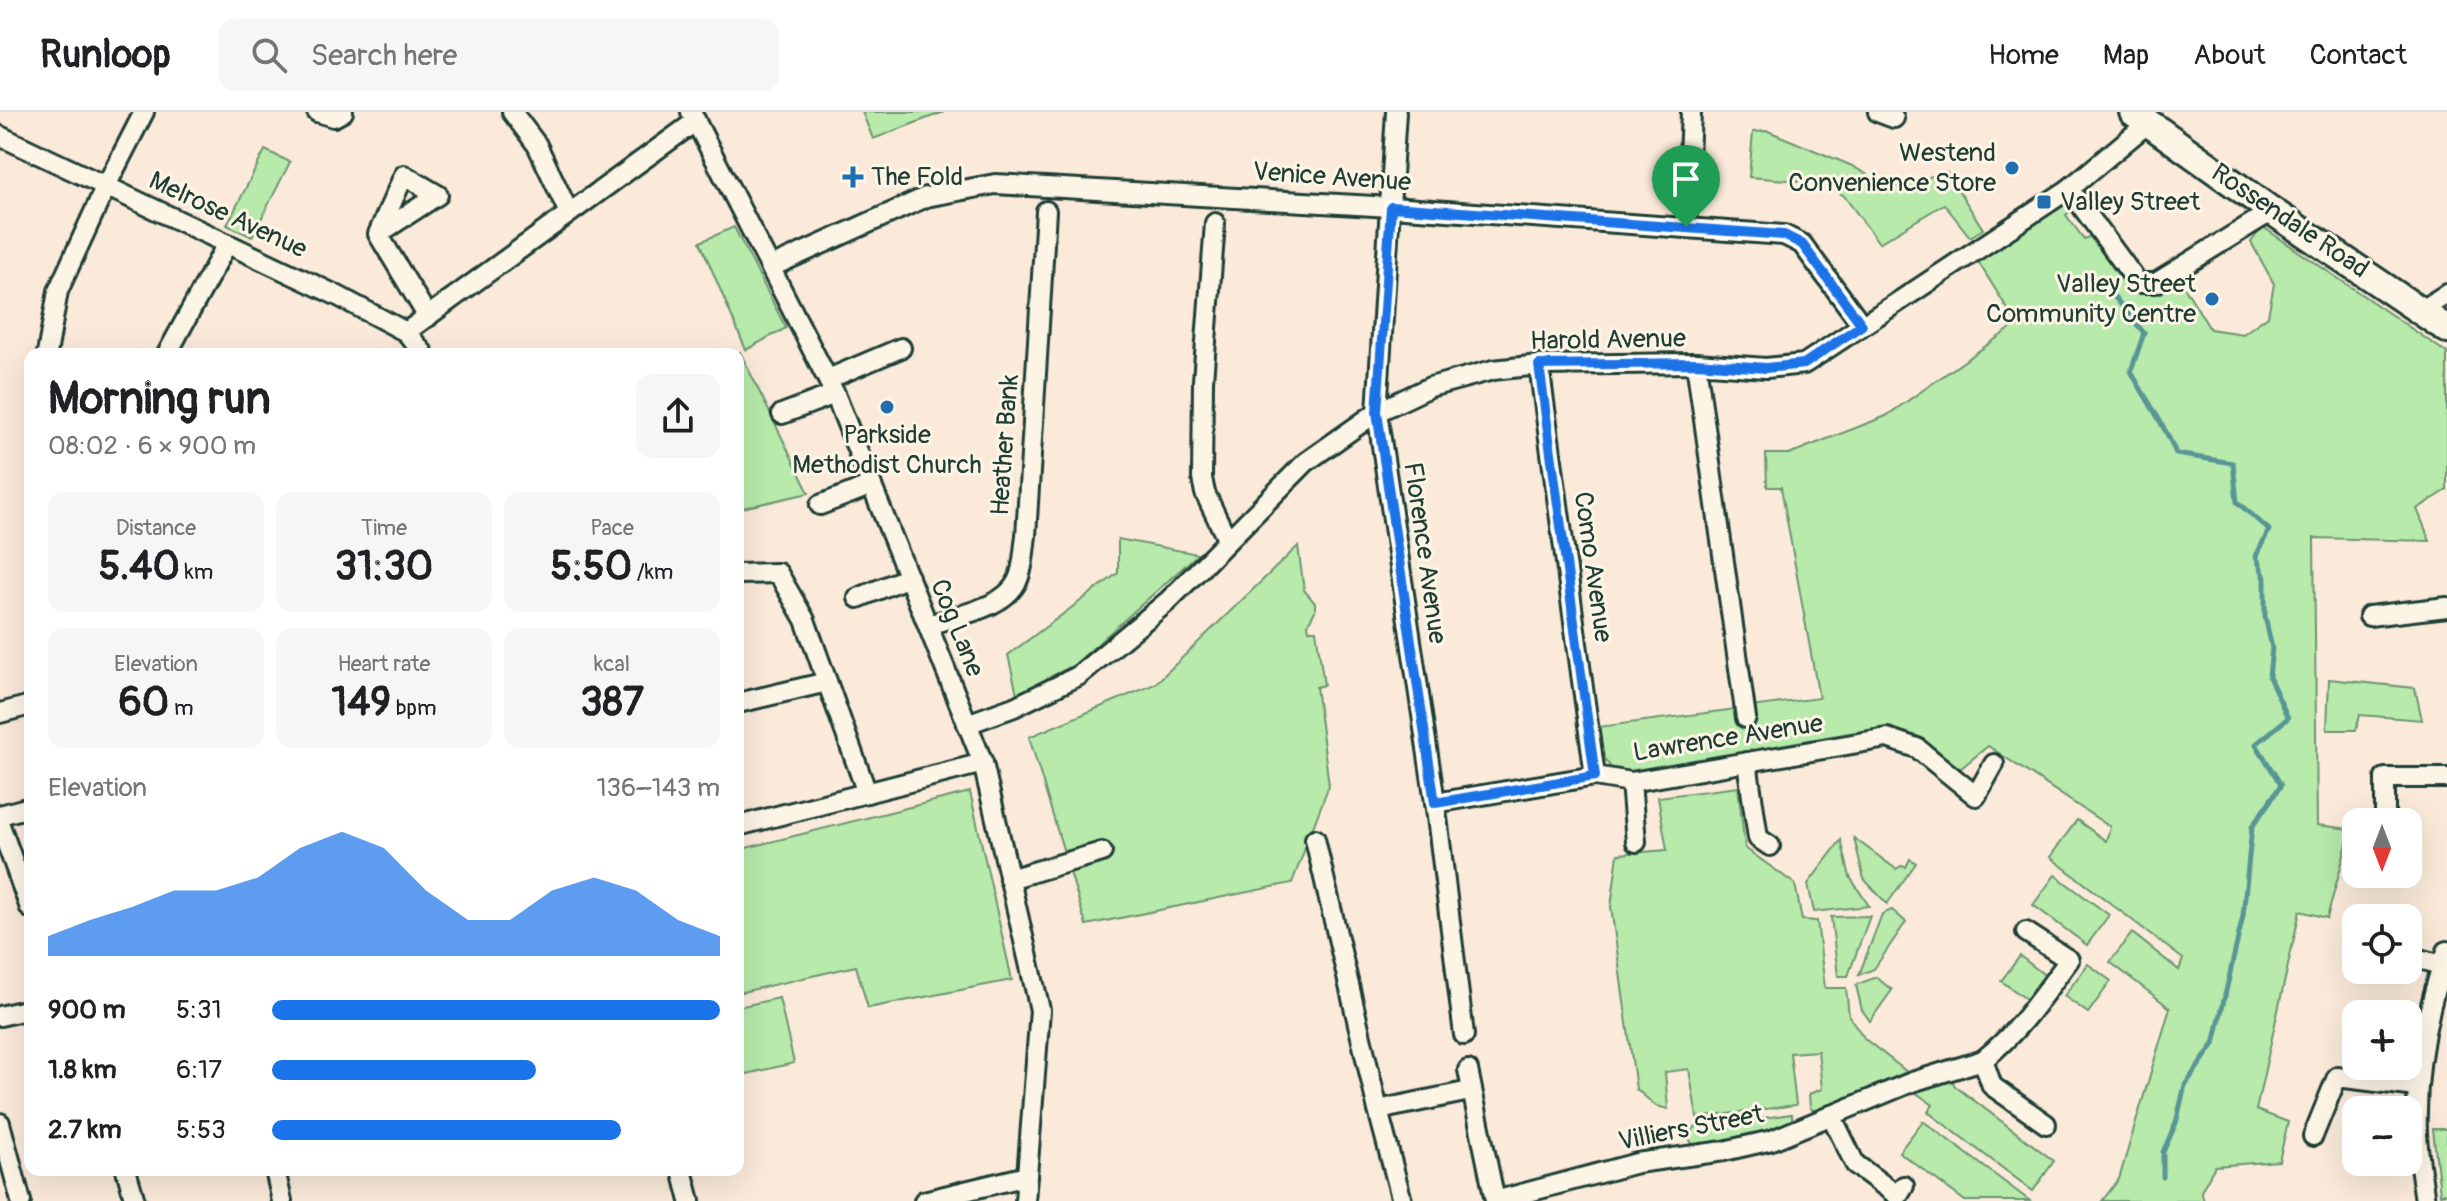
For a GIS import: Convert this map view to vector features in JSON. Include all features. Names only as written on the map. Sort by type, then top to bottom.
[{"type":"highway","name":"Rossendale Road","points":[[2141,117],[2272,211],[2447,329]]},
{"type":"street","points":[[48,348],[58,291],[144,112]]},
{"type":"street","points":[[317,112],[334,117],[343,112]]},
{"type":"street","points":[[512,112],[537,145],[569,213]]},
{"type":"street","name":"Florence Avenue","points":[[1396,112],[1377,412],[1435,803],[1464,1035]]},
{"type":"street","points":[[1686,227],[1691,112]]},
{"type":"street","points":[[406,332],[569,213],[693,117]]},
{"type":"street","name":"Cog Lane","points":[[693,117],[832,386],[983,763],[1040,1010],[1025,1201]]},
{"type":"street","name":"Harold Avenue","points":[[967,724],[1014,707],[1078,676],[1168,601],[1306,462],[1377,412],[1430,387],[1493,370],[1539,365],[1696,363],[1766,368],[1804,364],[2069,189],[2141,117]]},
{"type":"street","name":"Melrose Avenue","points":[[0,136],[338,296],[406,332],[419,348]]},
{"type":"street","name":"Venice Avenue","points":[[771,267],[926,197],[995,184],[1391,207],[1784,235],[1802,244],[1862,325]]},
{"type":"street","points":[[2069,189],[2138,283],[2156,283],[2272,211]]},
{"type":"street","name":"Heather Bank","points":[[929,625],[989,605],[1007,594],[1020,577],[1026,536],[1046,211]]},
{"type":"street","points":[[1215,223],[1203,381],[1202,478],[1205,493],[1227,539]]},
{"type":"street","points":[[378,234],[428,317]]},
{"type":"street","points":[[170,348],[227,244]]},
{"type":"street","points":[[2421,310],[2447,294]]},
{"type":"street","points":[[782,414],[901,348]]},
{"type":"street","points":[[1696,363],[1746,718]]},
{"type":"street","name":"Como Avenue","points":[[1539,365],[1595,776]]},
{"type":"street","points":[[820,505],[872,485]]},
{"type":"street","points":[[744,574],[778,573],[805,620],[867,793]]},
{"type":"street","points":[[858,598],[909,577]]},
{"type":"street","points":[[2369,616],[2447,607]]},
{"type":"street","points":[[744,702],[827,682]]},
{"type":"street","points":[[0,713],[24,707]]},
{"type":"street","name":"Lawrence Avenue","points":[[1435,803],[1595,776],[1631,782],[1887,738],[1917,748],[1976,796],[1994,764]]},
{"type":"street","points":[[1747,762],[1758,838],[1770,846]]},
{"type":"street","points":[[744,824],[983,763]]},
{"type":"street","points":[[2385,808],[2385,778],[2447,778]]},
{"type":"street","points":[[1631,782],[1636,842]]},
{"type":"street","points":[[0,815],[24,809]]},
{"type":"street","points":[[0,825],[24,891]]},
{"type":"street","points":[[1315,839],[1402,1201]]},
{"type":"street","points":[[1009,879],[1102,852]]},
{"type":"street","name":"Villiers Street","points":[[1495,1201],[1637,1163],[1724,1151],[1772,1140],[1912,1082],[1983,1060],[2014,1034],[2069,960],[2026,932]]},
{"type":"street","points":[[2422,957],[2444,958],[2433,989],[2417,1087],[2417,1136],[2425,1201]]},
{"type":"street","points":[[0,1016],[24,1010]]},
{"type":"street","points":[[1983,1060],[1992,1086],[2046,1124]]},
{"type":"street","points":[[1468,1070],[1495,1201]]},
{"type":"street","points":[[2313,1136],[2337,1077],[2417,1087]]},
{"type":"street","points":[[1378,1110],[1470,1091]]},
{"type":"street","points":[[1831,1115],[1855,1164],[1898,1196],[1904,1186]]},
{"type":"street","points":[[0,1123],[21,1201]]},
{"type":"street","points":[[128,1176],[135,1201]]},
{"type":"street","points":[[276,1176],[282,1201]]},
{"type":"street","points":[[684,1176],[690,1201]]},
{"type":"street","points":[[924,1201],[1027,1176]]},
{"type":"green space","points":[[862,112],[944,112],[873,139]]},
{"type":"green space","points":[[1768,131],[1850,165],[1891,188],[1947,172],[1983,229],[1970,237],[1944,204],[1879,243],[1844,196],[1824,183],[1749,177],[1753,132]]},
{"type":"green space","points":[[265,150],[290,162],[252,237],[227,225]]},
{"type":"green space","points":[[2058,204],[2073,208],[2066,215],[2084,239],[2095,234],[2137,292],[2176,273],[2210,329],[2243,334],[2268,316],[2274,284],[2251,242],[2263,227],[2447,353],[2447,490],[2417,509],[2430,541],[2314,538],[2317,825],[2342,828],[2342,862],[2327,918],[2300,911],[2256,1110],[2288,1122],[2279,1161],[2215,1166],[2201,1191],[2204,1201],[2102,1201],[2119,1179],[2170,1008],[2110,962],[2132,933],[2179,970],[2183,959],[2050,857],[2077,820],[2106,841],[2110,827],[1988,746],[1960,769],[1914,736],[1880,730],[1638,772],[1613,770],[1593,744],[1591,728],[1819,698],[1781,487],[1767,487],[1766,454],[1789,454],[1886,416],[2017,324],[1977,260]]},
{"type":"green space","points":[[734,227],[786,328],[746,350],[700,242]]},
{"type":"green space","points":[[744,360],[809,493],[744,508]]},
{"type":"green space","points":[[1118,539],[1198,554],[1074,665],[1017,694],[1008,655],[1118,573]]},
{"type":"green space","points":[[1298,546],[1304,590],[1315,603],[1315,611],[1308,624],[1309,630],[1316,630],[1324,685],[1316,687],[1329,785],[1292,883],[1086,925],[1029,737],[1155,684]]},
{"type":"green space","points":[[2329,679],[2415,688],[2422,720],[2360,715],[2356,730],[2327,730]]},
{"type":"green space","points":[[1738,787],[1745,848],[1795,884],[1802,920],[1817,921],[1825,988],[1846,988],[1849,1016],[1865,1039],[1907,1072],[1815,1111],[1810,1108],[1809,1094],[1822,1089],[1818,1051],[1790,1053],[1796,1105],[1697,1118],[1689,1069],[1665,1072],[1668,1109],[1656,1106],[1636,1089],[1611,907],[1618,854],[1667,850],[1658,797]]},
{"type":"green space","points":[[970,792],[1012,980],[868,1008],[856,966],[744,992],[744,848]]},
{"type":"green space","points":[[1854,838],[1896,869],[1906,867],[1910,859],[1916,863],[1887,904],[1864,879]]},
{"type":"green space","points":[[1841,840],[1850,877],[1869,906],[1814,912],[1808,884]]},
{"type":"green space","points":[[2055,875],[2109,915],[2087,945],[2033,905]]},
{"type":"green space","points":[[1892,910],[1906,922],[1874,969],[1859,975],[1882,914]]},
{"type":"green space","points":[[1870,916],[1848,976],[1838,976],[1831,917]]},
{"type":"green space","points":[[2020,956],[2047,977],[2029,1001],[2001,981]]},
{"type":"green space","points":[[2088,964],[2111,981],[2088,1013],[2064,996]]},
{"type":"green space","points":[[1876,977],[1892,990],[1870,1021],[1862,1010],[1856,985]]},
{"type":"green space","points":[[779,998],[794,1063],[744,1075],[744,1006]]},
{"type":"green space","points":[[1952,1080],[1955,1086],[2054,1161],[2033,1191],[1928,1112],[1933,1105],[1915,1092]]},
{"type":"green space","points":[[1792,1114],[1792,1123],[1756,1135],[1693,1145],[1688,1137],[1695,1127]]},
{"type":"green space","points":[[1923,1121],[2030,1201],[1965,1201],[1899,1152]]},
{"type":"green space","points":[[2433,1129],[2447,1129],[2447,1193],[2440,1194]]},
{"type":"waterway","points":[[2102,282],[2144,333],[2131,371],[2176,454],[2233,463],[2237,502],[2269,530],[2256,556],[2265,578],[2265,616],[2272,648],[2269,677],[2288,718],[2256,744],[2281,785],[2252,827],[2243,916],[2214,1044],[2185,1085],[2176,1123],[2163,1152],[2163,1177]]},
{"type":"place","name":"Westend Convenience Store","points":[[2012,168]]},
{"type":"place","name":"The Fold","points":[[853,177]]},
{"type":"place","name":"Valley Street","points":[[2044,202]]},
{"type":"place","name":"Valley Street Community Centre","points":[[2212,299]]},
{"type":"place","name":"Parkside Methodist Church","points":[[887,407]]},
{"type":"route","points":[[1391,207],[1686,227],[1784,235],[1802,244],[1862,325],[1804,364],[1766,368],[1696,363],[1539,365],[1595,776],[1435,803],[1377,412],[1391,207]]}]
